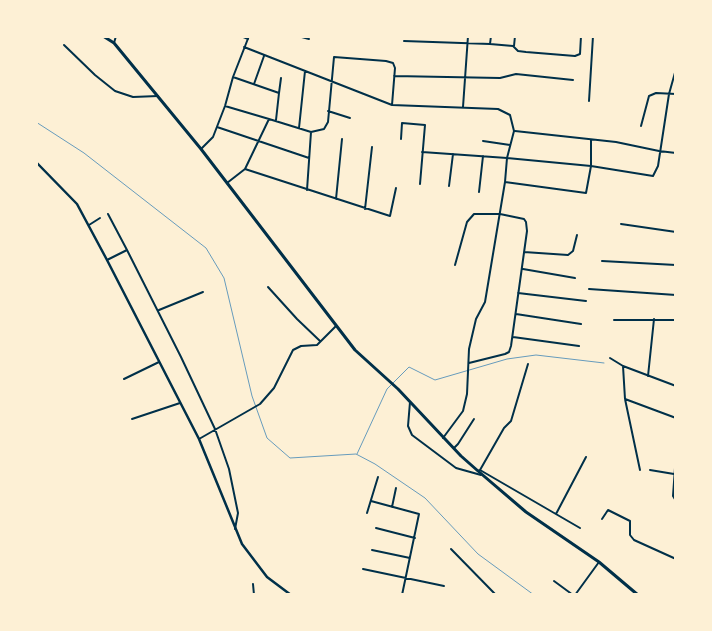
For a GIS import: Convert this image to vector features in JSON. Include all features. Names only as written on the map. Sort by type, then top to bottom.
[{"type":"main road","points":[[103,36],[114,43],[201,149],[355,350],[398,389],[453,448],[483,476],[526,512],[600,562],[638,595]]},
{"type":"street","points":[[114,43],[116,36]]},
{"type":"street","points":[[201,149],[213,137],[225,106],[233,76],[249,38],[241,36]]},
{"type":"street","points":[[298,36],[309,39]]},
{"type":"street","points":[[410,36],[410,41]]},
{"type":"street","points":[[463,107],[468,36]]},
{"type":"street","points":[[490,44],[491,36]]},
{"type":"street","points":[[514,47],[515,36]]},
{"type":"street","points":[[404,41],[490,44],[514,47],[518,51],[578,55],[580,54],[581,36]]},
{"type":"street","points":[[589,101],[593,36]]},
{"type":"street","points":[[64,45],[94,75],[115,92],[133,97],[158,96]]},
{"type":"street","points":[[244,47],[392,105],[498,109],[510,115],[514,131],[507,158],[506,182],[485,302],[476,319],[469,349],[467,394],[463,411],[444,438]]},
{"type":"street","points":[[254,84],[264,55]]},
{"type":"street","points":[[225,106],[311,132],[324,129],[328,122],[334,57],[393,63],[395,68],[392,105]]},
{"type":"street","points":[[422,152],[591,166],[653,176],[658,166],[669,94],[676,69]]},
{"type":"street","points":[[300,128],[305,71]]},
{"type":"street","points":[[394,76],[500,78],[516,74],[573,80]]},
{"type":"street","points":[[233,76],[279,93]]},
{"type":"street","points":[[276,120],[280,78]]},
{"type":"street","points":[[641,126],[649,96],[656,93],[676,94]]},
{"type":"street","points":[[328,111],[350,118]]},
{"type":"street","points":[[227,183],[245,169],[269,119]]},
{"type":"street","points":[[401,139],[402,123],[425,125],[420,184]]},
{"type":"street","points":[[217,126],[309,158]]},
{"type":"street","points":[[514,131],[616,142],[676,153]]},
{"type":"street","points":[[308,190],[311,132]]},
{"type":"street","points":[[336,199],[342,139]]},
{"type":"street","points":[[506,182],[586,192],[591,166],[591,140]]},
{"type":"street","points":[[483,141],[510,145]]},
{"type":"street","points":[[365,209],[372,147]]},
{"type":"street","points":[[449,186],[453,154]]},
{"type":"street","points":[[479,192],[483,156]]},
{"type":"street","points":[[36,162],[77,204],[198,439],[242,544],[267,577],[291,595]]},
{"type":"street","points":[[245,169],[390,216],[396,188]]},
{"type":"street","points":[[108,214],[158,310],[215,429],[229,469],[235,498],[238,519],[235,529]]},
{"type":"street","points":[[455,265],[469,218],[474,214],[500,214],[524,219],[526,222],[522,269],[513,337],[509,352],[468,363]]},
{"type":"street","points":[[88,225],[100,218]]},
{"type":"street","points":[[621,224],[676,232]]},
{"type":"street","points":[[524,252],[568,255],[573,251],[577,235]]},
{"type":"street","points":[[107,260],[127,250]]},
{"type":"street","points":[[602,261],[676,265]]},
{"type":"street","points":[[522,269],[575,278]]},
{"type":"street","points":[[268,288],[320,342]]},
{"type":"street","points":[[589,289],[676,295]]},
{"type":"street","points":[[158,310],[203,292]]},
{"type":"street","points":[[518,293],[586,301]]},
{"type":"street","points":[[516,314],[581,324]]},
{"type":"street","points":[[648,376],[654,319]]},
{"type":"street","points":[[614,320],[676,320]]},
{"type":"street","points":[[198,439],[260,404],[274,388],[293,350],[301,346],[317,345],[336,326]]},
{"type":"street","points":[[513,337],[578,346]]},
{"type":"street","points":[[610,358],[623,366],[676,386]]},
{"type":"street","points":[[124,379],[159,362]]},
{"type":"street","points":[[528,364],[512,421],[504,428],[479,471],[580,528]]},
{"type":"street","points":[[623,366],[625,399],[640,470]]},
{"type":"street","points":[[625,399],[676,418]]},
{"type":"street","points":[[410,402],[408,426],[412,435],[456,468],[483,476]]},
{"type":"street","points":[[132,419],[180,403]]},
{"type":"street","points":[[453,448],[458,444],[474,419]]},
{"type":"street","points":[[676,454],[673,496],[676,501]]},
{"type":"street","points":[[556,514],[586,457]]},
{"type":"street","points":[[650,470],[674,474]]},
{"type":"street","points":[[367,513],[378,477]]},
{"type":"street","points":[[392,507],[396,488]]},
{"type":"street","points":[[371,501],[419,514],[402,595]]},
{"type":"street","points":[[602,519],[608,510],[630,521],[630,535],[634,540],[676,559]]},
{"type":"street","points":[[376,528],[415,538]]},
{"type":"street","points":[[451,549],[496,595]]},
{"type":"street","points":[[372,550],[410,558]]},
{"type":"street","points":[[554,581],[574,595],[600,562]]},
{"type":"street","points":[[363,569],[444,586]]},
{"type":"street","points":[[253,584],[254,595]]},
{"type":"waterway","points":[[36,122],[84,153],[206,248],[224,278],[252,396],[267,438],[290,458],[356,454],[375,464],[425,498],[478,554],[534,595]]},
{"type":"waterway","points":[[357,454],[387,389],[409,367],[435,380],[507,359],[536,355],[604,363]]}]
